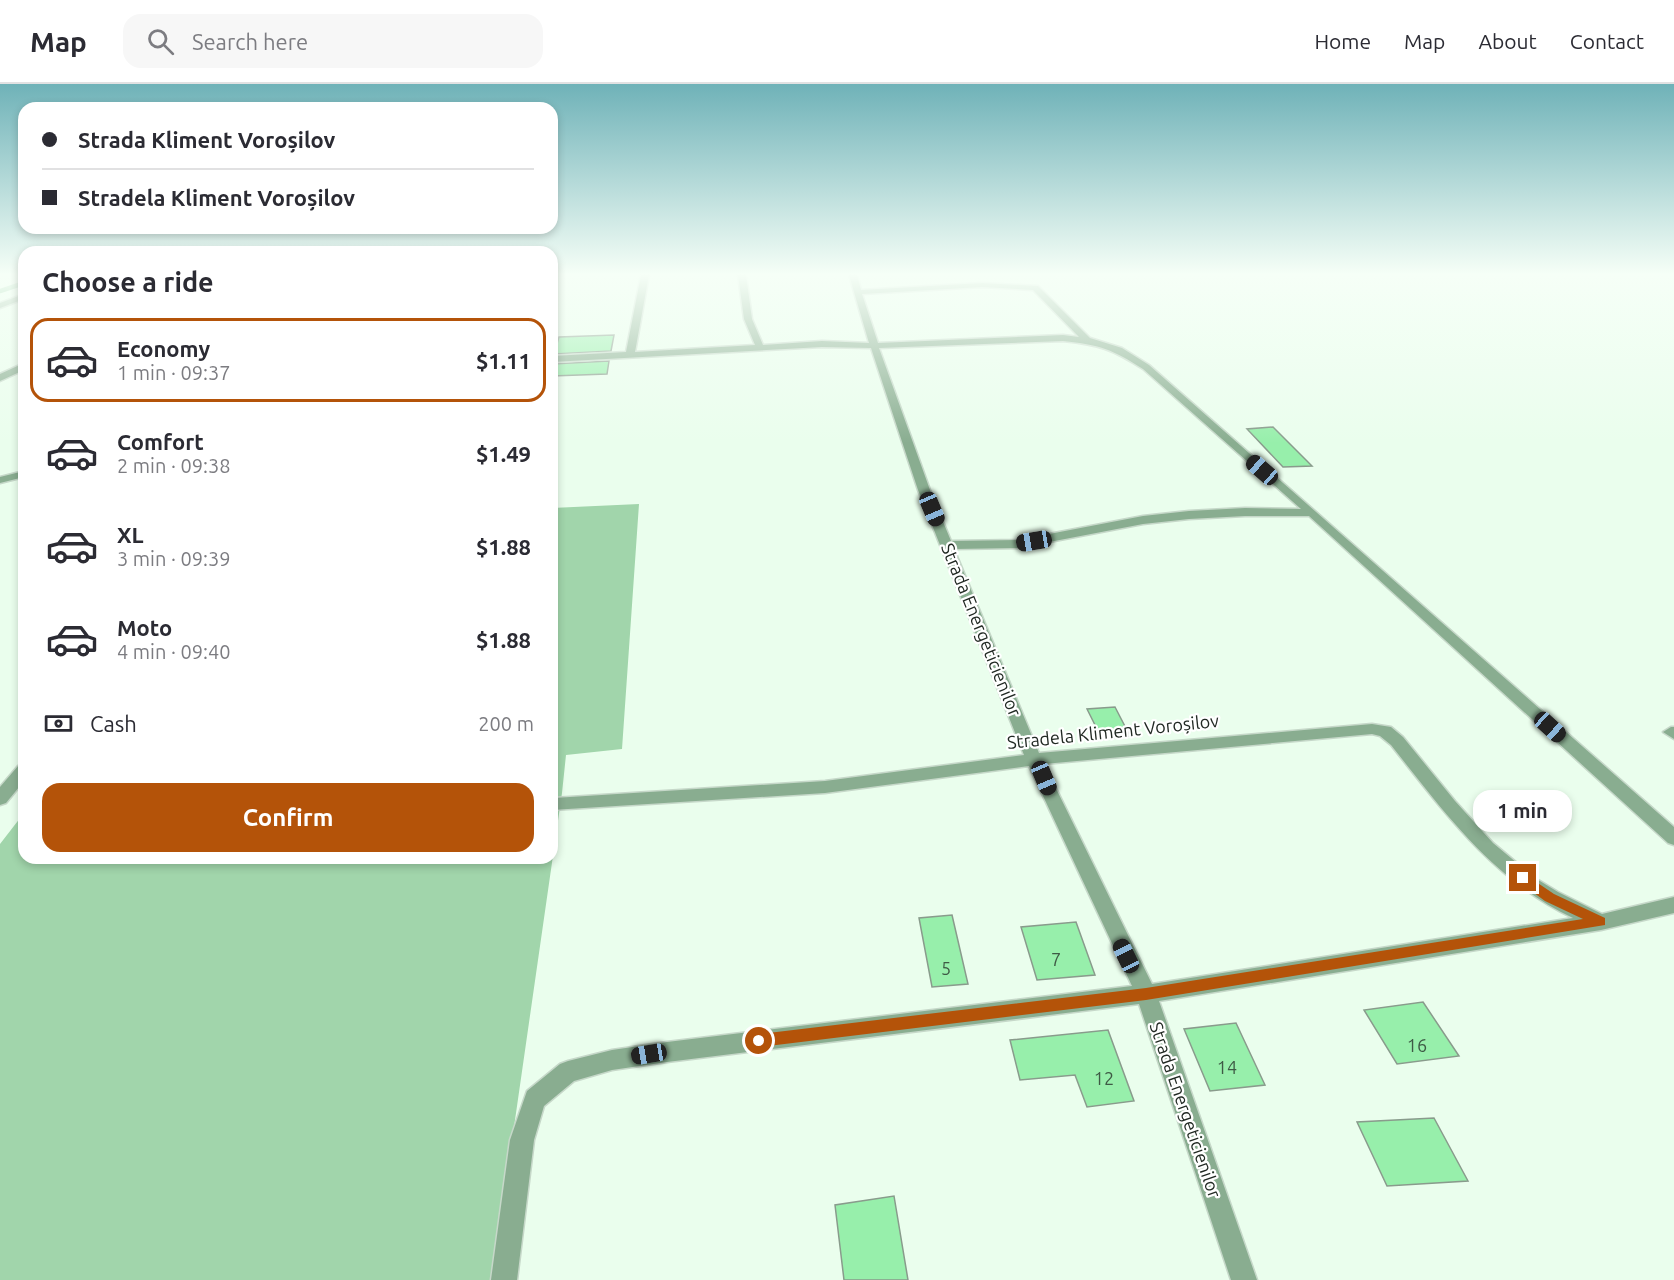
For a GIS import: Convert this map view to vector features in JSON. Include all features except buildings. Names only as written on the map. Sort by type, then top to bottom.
[{"type":"street","points":[[630,356],[635,331]]},
{"type":"street","points":[[753,331],[760,347]]},
{"type":"street","name":"Strada Energeticienilor","points":[[870,331],[924,490],[1012,706],[1069,837],[1146,994],[1244,1280]]},
{"type":"street","points":[[1078,331],[1086,339]]},
{"type":"street","points":[[558,359],[822,344],[874,346],[1063,338],[1086,339],[1119,350],[1146,367],[1674,838]]},
{"type":"street","points":[[0,378],[18,369]]},
{"type":"street","points":[[0,480],[18,476]]},
{"type":"street","points":[[947,545],[1018,544],[1143,520],[1245,512],[1312,513]]},
{"type":"street","name":"Stradela Kliment Voroșilov","points":[[558,804],[825,787],[1036,759],[1317,732],[1372,729],[1385,731],[1397,741],[1463,822],[1509,868],[1550,898],[1601,922]]},
{"type":"street","points":[[0,799],[18,777]]},
{"type":"street","points":[[504,1280],[522,1140],[535,1099],[568,1072],[612,1060],[667,1052],[1146,994],[1601,922],[1674,905]]},
{"type":"green space","points":[[639,504],[622,749],[566,755],[558,821],[558,508]]},
{"type":"green space","points":[[18,821],[18,864],[552,864],[492,1280],[0,1280],[0,844]]},
{"type":"route","points":[[759,1041],[1146,994],[1601,922],[1550,898],[1523,878]]}]
